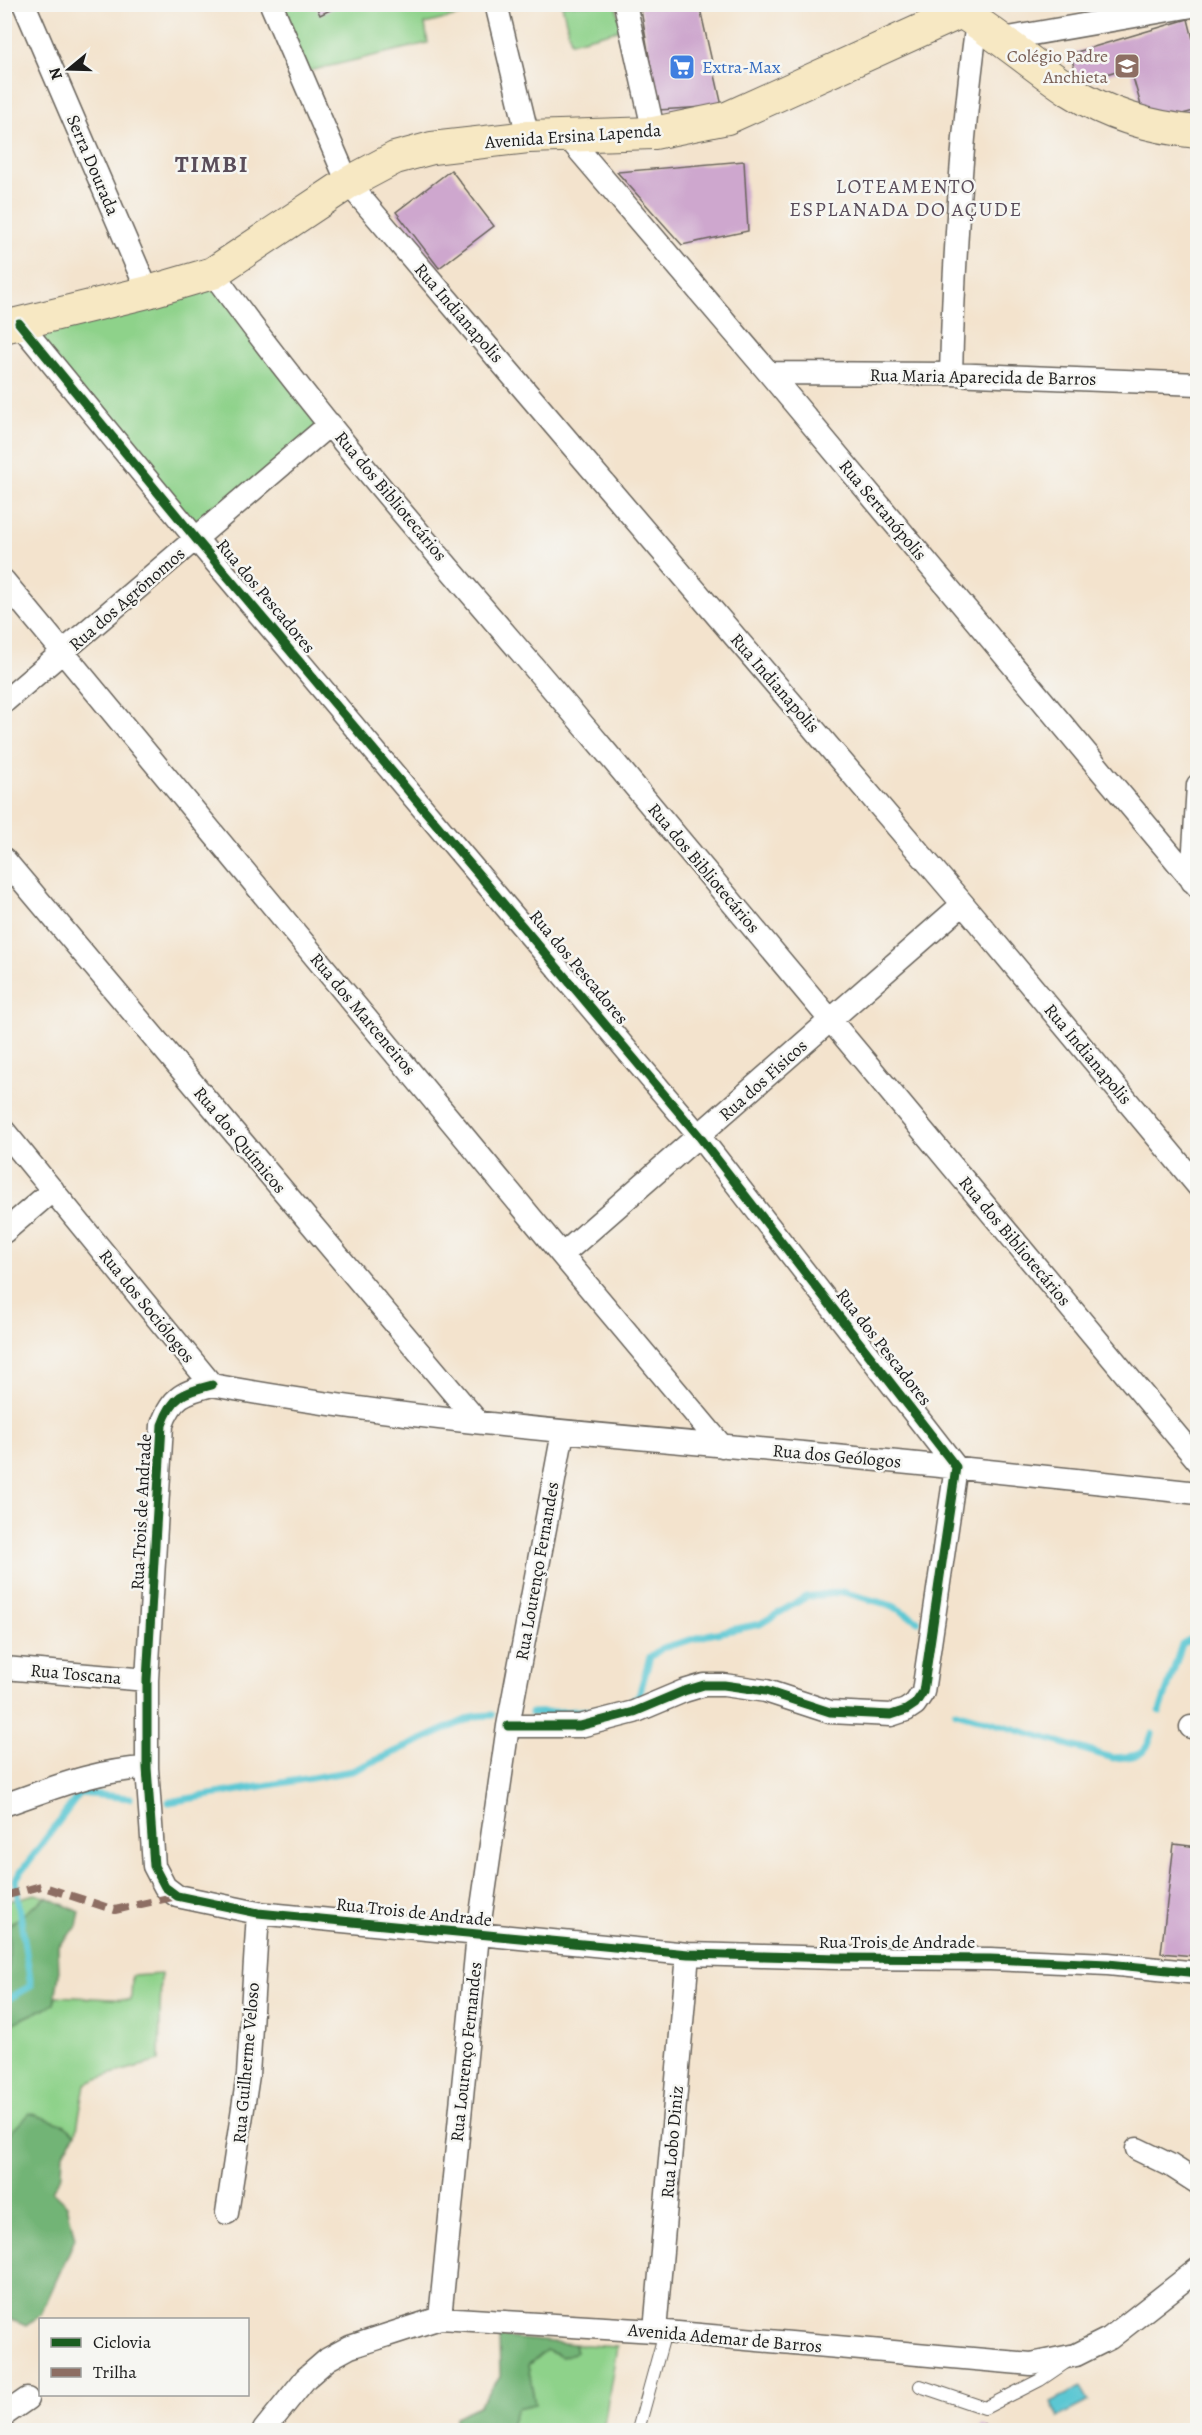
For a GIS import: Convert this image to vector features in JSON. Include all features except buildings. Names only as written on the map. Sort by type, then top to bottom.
[{"type":"street","name":"Serra Dourada","points":[[24,4],[148,292]]},
{"type":"street","name":"Rua Indianapolis","points":[[272,4],[348,183],[963,904],[1197,1186]]},
{"type":"street","points":[[625,4],[654,133]]},
{"type":"street","points":[[1003,39],[1197,5]]},
{"type":"street","points":[[498,12],[528,137]]},
{"type":"street","name":"Avenida Ersina Lapenda","points":[[12,325],[148,292],[213,273],[348,183],[395,158],[432,148],[528,137],[654,133],[727,118],[964,13]]},
{"type":"street","points":[[964,13],[1072,91],[1118,114],[1170,130],[1197,132]]},
{"type":"street","points":[[951,374],[955,243],[968,91],[964,13]]},
{"type":"street","name":"Rua Sertanópolis","points":[[566,135],[769,373],[1195,884]]},
{"type":"street","name":"Rua dos Bibliotecários","points":[[213,273],[244,316],[330,424],[831,1019],[1197,1461]]},
{"type":"street","name":"Rua dos Pescadores","points":[[12,325],[196,539],[699,1136],[956,1467]]},
{"type":"street","name":"Rua Maria Aparecida de Barros","points":[[769,373],[951,374],[1197,384]]},
{"type":"street","name":"Rua dos Agrônomos","points":[[4,702],[330,424]]},
{"type":"street","name":"Rua dos Marceneiros","points":[[4,581],[723,1446]]},
{"type":"street","points":[[1195,884],[1197,785]]},
{"type":"street","name":"Rua dos Químicos","points":[[4,859],[477,1421]]},
{"type":"street","name":"Rua dos Fisicos","points":[[562,1255],[963,904]]},
{"type":"street","name":"Rua dos Sociólogos","points":[[4,1131],[212,1385]]},
{"type":"street","points":[[4,1232],[53,1190]]},
{"type":"street","points":[[212,1385],[274,1396],[477,1421]]},
{"type":"street","name":"Rua Trois de Andrade","points":[[212,1385],[190,1390],[177,1398],[167,1410],[162,1425],[147,1680],[147,1768],[154,1866],[165,1887],[177,1896],[258,1913],[688,1954],[990,1959],[1108,1964],[1197,1973]]},
{"type":"street","name":"Rua dos Geólogos","points":[[477,1421],[563,1432],[956,1467],[1197,1493]]},
{"type":"street","name":"Rua Lourenço Fernandes","points":[[440,2319],[478,1935],[508,1726],[563,1432]]},
{"type":"street","points":[[508,1726],[580,1726],[634,1712],[704,1685],[724,1685],[766,1691],[830,1712],[891,1715],[906,1710],[915,1704],[924,1692],[956,1467]]},
{"type":"street","name":"Rua Toscana","points":[[4,1668],[147,1680]]},
{"type":"street","points":[[4,1805],[94,1774],[121,1769],[147,1768]]},
{"type":"street","name":"Rua Guilherme Veloso","points":[[227,2213],[248,2074],[258,1913]]},
{"type":"street","name":"Rua Lobo Diniz","points":[[660,2332],[688,1954]]},
{"type":"street","points":[[1137,2149],[1170,2165],[1197,2183]]},
{"type":"street","name":"Avenida Ademar de Barros","points":[[264,2430],[306,2378],[328,2359],[350,2346],[440,2319],[660,2332],[1031,2364],[1076,2355],[1110,2338],[1197,2269]]},
{"type":"street","points":[[4,2415],[27,2399]]},
{"type":"lane","points":[[638,2430],[660,2332]]},
{"type":"lane","points":[[920,2386],[985,2408],[1040,2380],[1076,2355]]},
{"type":"green space","points":[[271,5],[501,5],[425,24],[428,43],[301,73]]},
{"type":"green space","points":[[562,5],[616,5],[622,29],[571,42]]},
{"type":"green space","points":[[213,273],[330,424],[196,539],[19,323]]},
{"type":"green space","points":[[35,1894],[46,1897],[9,1925],[9,1971],[5,1973],[5,1902]]},
{"type":"green space","points":[[46,1897],[80,1912],[77,1927],[58,1946],[59,1976],[54,2004],[5,2027],[4,1973],[9,1970],[9,1925]]},
{"type":"green space","points":[[161,1974],[159,2061],[111,2074],[85,2084],[76,2134],[65,2125],[5,2139],[5,2027],[54,2004],[56,1996],[131,2000],[132,1976]]},
{"type":"green space","points":[[30,2113],[65,2125],[76,2134],[63,2153],[62,2174],[52,2191],[67,2205],[75,2239],[41,2314],[26,2326],[5,2317],[4,2139]]},
{"type":"green space","points":[[499,2337],[574,2344],[576,2352],[562,2357],[546,2350],[528,2365],[535,2404],[517,2408],[509,2430],[454,2430],[455,2417],[479,2406],[500,2377]]},
{"type":"green space","points":[[574,2344],[617,2347],[603,2430],[509,2430],[528,2365],[546,2350],[562,2357],[576,2352]]},
{"type":"water","points":[[1081,2387],[1089,2401],[1058,2417],[1051,2402]]},
{"type":"waterway","points":[[624,1706],[639,1695],[650,1657],[662,1648],[707,1635],[760,1624],[806,1597],[843,1592],[893,1606],[918,1621]]},
{"type":"waterway","points":[[1160,1711],[1182,1644],[1198,1635]]},
{"type":"waterway","points":[[532,1713],[604,1710]]},
{"type":"waterway","points":[[956,1712],[1113,1758],[1128,1757],[1143,1752],[1152,1734]]},
{"type":"waterway","points":[[169,1802],[352,1771],[475,1716],[492,1715]]},
{"type":"waterway","points":[[4,2001],[31,1986],[15,1880],[80,1793],[130,1798]]},
{"type":"marked path","points":[[4,1896],[41,1886],[115,1910],[177,1896]]},
{"type":"cycle path","points":[[19,323],[196,539],[699,1136],[956,1467],[923,1692],[915,1704],[906,1710],[891,1715],[830,1712],[766,1691],[724,1685],[704,1685],[634,1712],[580,1726],[508,1726]]},
{"type":"cycle path","points":[[212,1385],[180,1397],[170,1408],[162,1425],[147,1680],[147,1768],[154,1866],[165,1887],[177,1896],[258,1913],[688,1954],[990,1959],[1108,1964],[1198,1973]]},
{"type":"place","name":"Colégio Padre Anchieta","points":[[1127,66]]},
{"type":"place","name":"Extra-Max","points":[[682,67]]},
{"type":"district","name":"TIMBI","points":[[212,164]]},
{"type":"district","name":"LOTEAMENTO ESPLANADA DO AÇUDE","points":[[906,198]]}]
